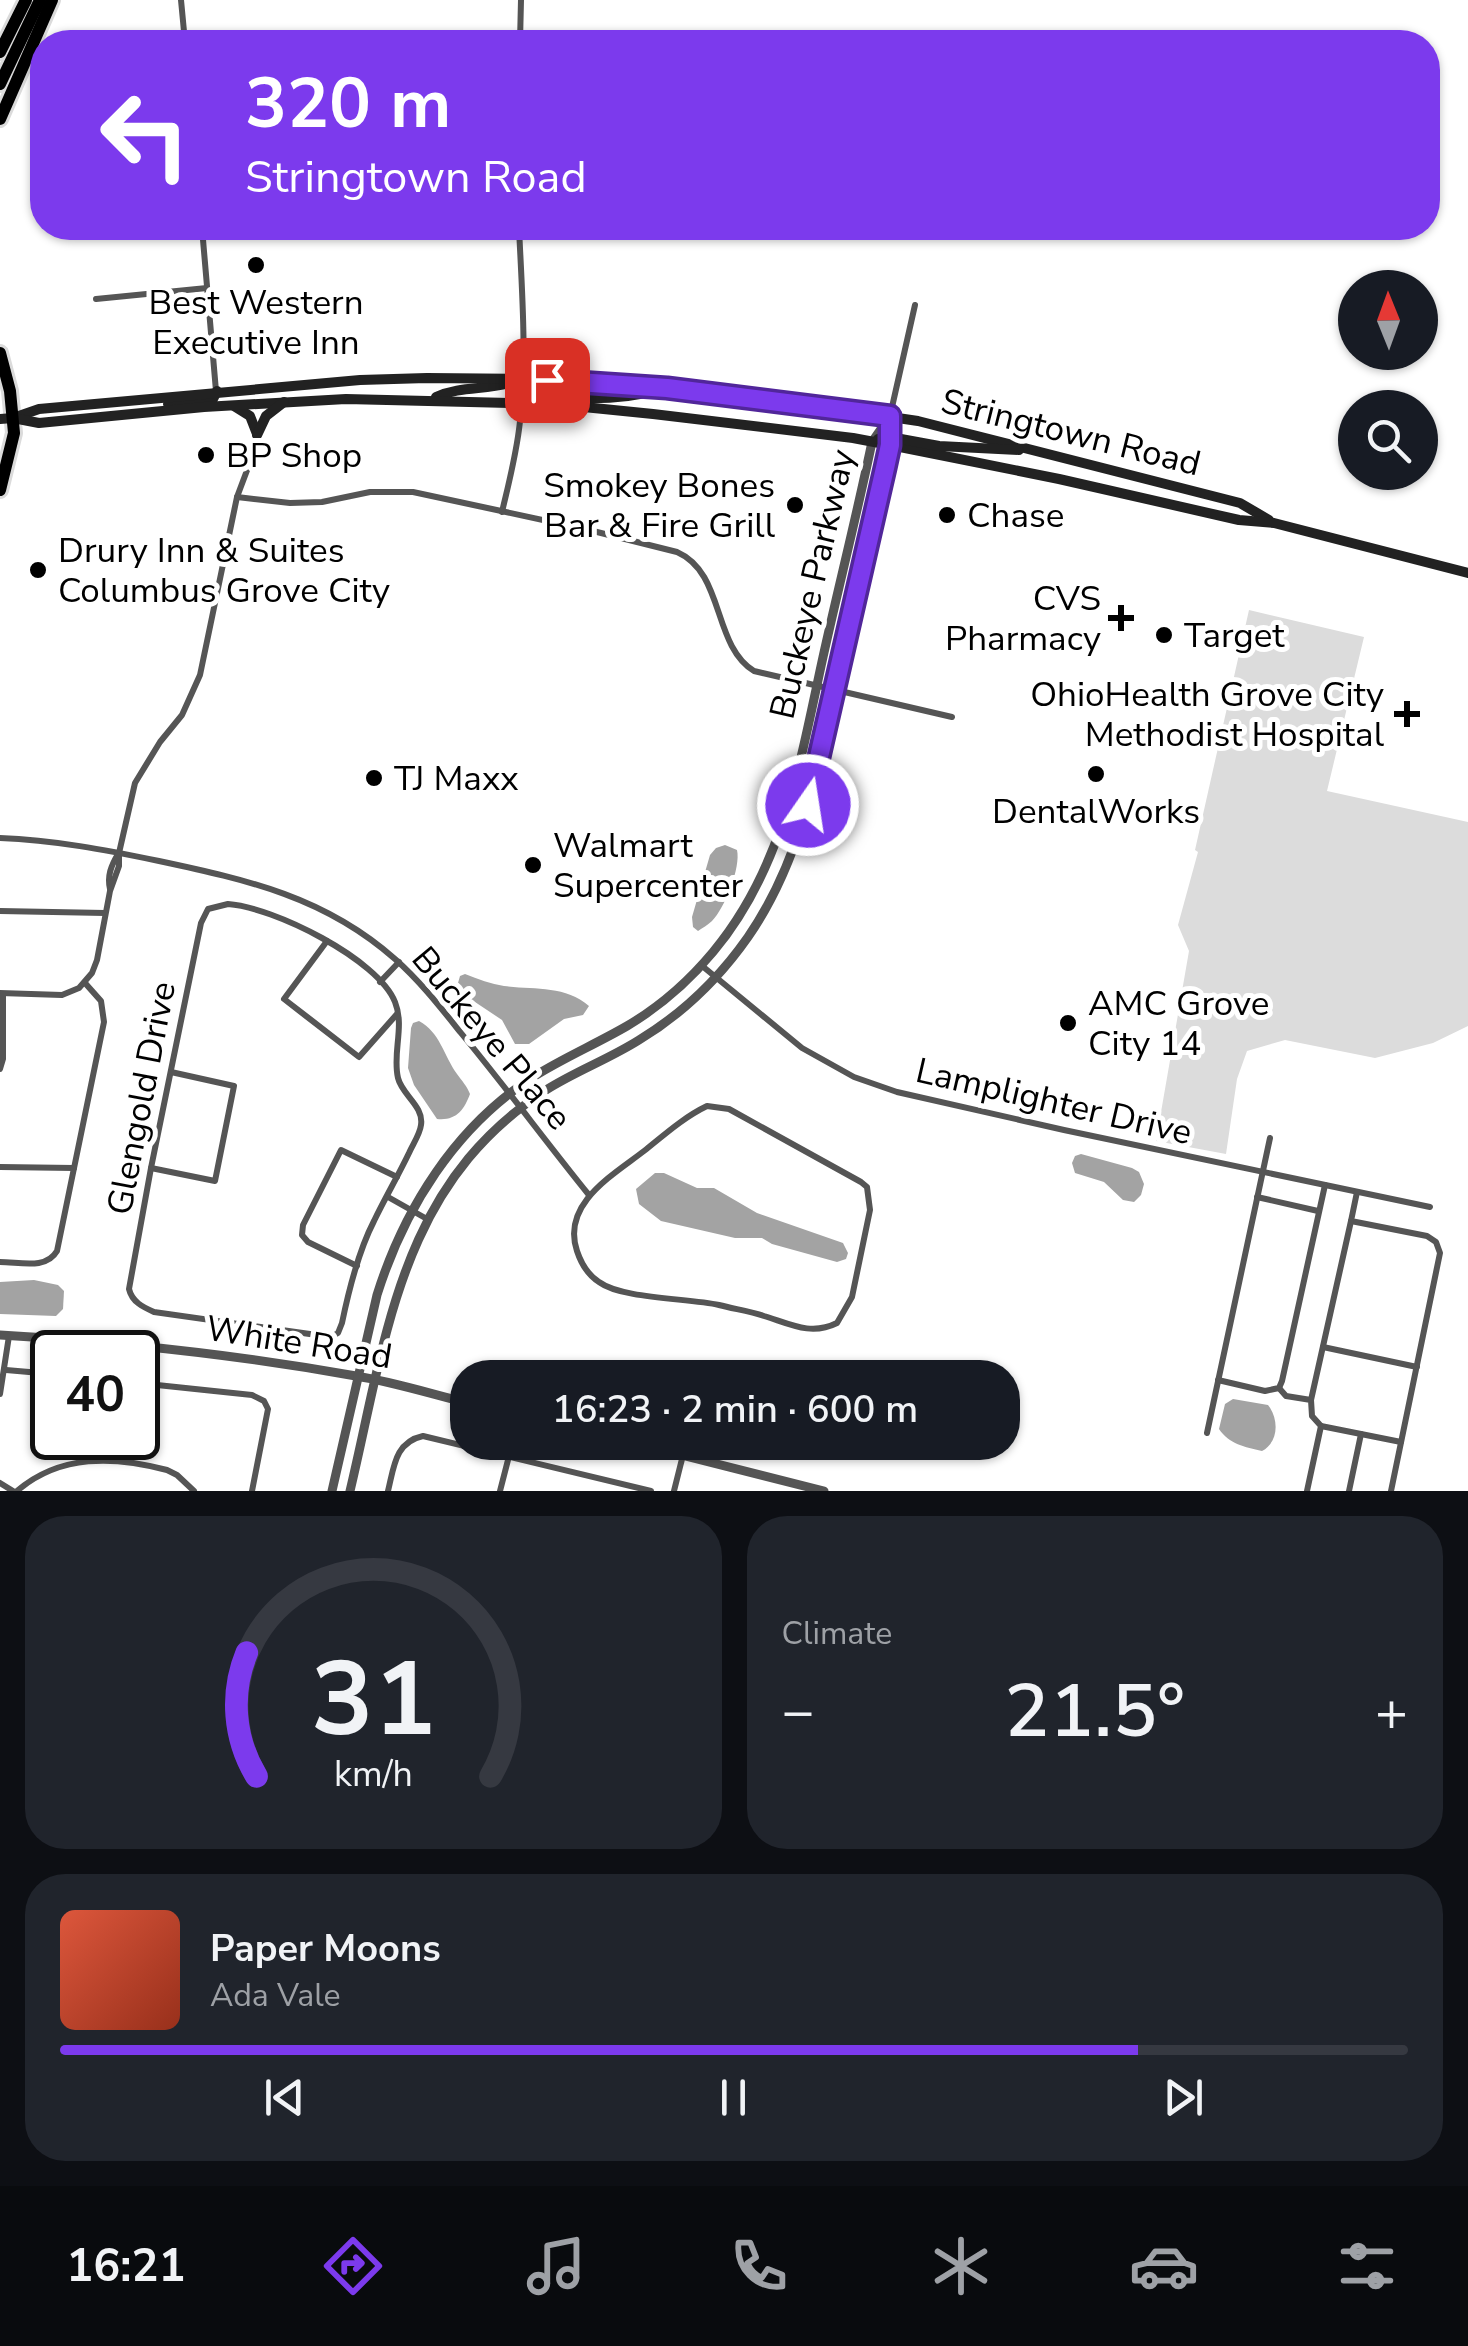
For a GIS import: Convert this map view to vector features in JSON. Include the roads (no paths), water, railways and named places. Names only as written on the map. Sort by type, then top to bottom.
[{"type":"highway","points":[[0,52],[26,0]]},
{"type":"highway","points":[[0,84],[40,0]]},
{"type":"highway","points":[[39,30],[52,0]]},
{"type":"highway","points":[[0,119],[30,50]]},
{"type":"highway","points":[[0,353],[10,391],[7,419],[12,447],[0,490]]},
{"type":"main road","name":"Stringtown Road","points":[[7,419],[39,408],[394,379],[523,379],[667,388],[890,416],[1240,503],[1274,522]]},
{"type":"main road","points":[[430,400],[445,393],[496,388],[523,379]]},
{"type":"main road","points":[[522,403],[543,396],[646,394],[667,388]]},
{"type":"main road","points":[[104,416],[119,408],[213,400],[216,391]]},
{"type":"main road","name":"Stringtown Road","points":[[7,419],[39,423],[346,399],[522,403],[653,414],[872,442],[890,441],[1238,520],[1274,522],[1468,572]]},
{"type":"main road","points":[[257,434],[266,416],[284,402]]},
{"type":"main road","points":[[234,405],[250,416],[257,434]]},
{"type":"main road","points":[[890,441],[1032,450]]},
{"type":"street","points":[[181,0],[184,30]]},
{"type":"street","points":[[520,30],[521,0]]},
{"type":"street","points":[[203,240],[216,391]]},
{"type":"street","points":[[502,512],[517,447],[522,403],[520,240]]},
{"type":"street","points":[[96,299],[207,288]]},
{"type":"street","name":"Buckeye Parkway","points":[[350,1491],[398,1289],[427,1219],[466,1162],[520,1110],[565,1079],[640,1040],[715,977],[755,926],[789,864],[808,805],[835,689],[916,305]]},
{"type":"street","name":"Buckeye Parkway","points":[[332,1491],[385,1270],[412,1210],[447,1157],[510,1094],[659,1004],[702,965],[745,908],[772,855],[787,814],[872,442],[890,416]]},
{"type":"street","points":[[0,1069],[2,994],[72,993],[86,983],[97,960],[111,866],[119,853],[135,784],[182,715],[200,675],[236,497],[257,434]]},
{"type":"street","points":[[236,497],[302,503],[370,492],[413,492],[686,556],[702,574],[734,652],[754,671],[952,717]]},
{"type":"street","name":"Buckeye Place","points":[[0,838],[80,845],[203,870],[272,888],[341,920],[399,962],[430,996],[589,1195]]},
{"type":"street","name":"Glengold Drive","points":[[327,941],[294,923],[240,905],[208,909],[201,923],[129,1289],[141,1306],[154,1312],[332,1337],[338,1333],[357,1266]]},
{"type":"street","points":[[0,910],[105,914]]},
{"type":"street","points":[[397,1177],[341,1150],[302,1235],[308,1242],[357,1266],[374,1222],[388,1198],[420,1130],[422,1120],[397,1074],[398,1012],[390,992],[365,968],[327,941],[284,998],[359,1057],[398,1012]]},
{"type":"street","points":[[380,982],[399,962]]},
{"type":"street","name":"Lamplighter Drive","points":[[702,965],[802,1048],[854,1077],[897,1092],[1430,1207]]},
{"type":"street","points":[[0,1262],[42,1263],[55,1255],[104,1022],[101,1001],[86,983]]},
{"type":"street","points":[[151,1168],[215,1182],[234,1086],[171,1072]]},
{"type":"street","points":[[707,1106],[729,1109],[867,1188],[870,1210],[852,1297],[838,1323],[820,1329],[802,1328],[704,1302],[607,1287],[587,1271],[573,1232],[589,1195],[694,1112],[707,1106]]},
{"type":"street","points":[[1206,1433],[1270,1138]]},
{"type":"street","points":[[0,1166],[74,1168]]},
{"type":"street","points":[[1279,1388],[1324,1185]]},
{"type":"street","points":[[1357,1192],[1311,1400],[1312,1416],[1320,1426],[1401,1442]]},
{"type":"street","points":[[388,1198],[427,1219]]},
{"type":"street","points":[[1257,1198],[1318,1211]]},
{"type":"street","points":[[1351,1220],[1427,1236],[1436,1242],[1440,1253],[1391,1491]]},
{"type":"street","points":[[0,1394],[6,1370],[5,1335]]},
{"type":"street","name":"White Road","points":[[5,1335],[165,1348],[360,1376],[450,1398]]},
{"type":"street","points":[[1323,1347],[1416,1367]]},
{"type":"street","points":[[6,1370],[30,1372]]},
{"type":"street","points":[[1218,1380],[1265,1391],[1279,1388]]},
{"type":"street","points":[[160,1385],[252,1395],[264,1401],[268,1409],[252,1491]]},
{"type":"street","points":[[1279,1388],[1286,1396],[1311,1400]]},
{"type":"street","points":[[1307,1491],[1320,1426]]},
{"type":"street","points":[[1349,1491],[1361,1434]]},
{"type":"street","points":[[388,1491],[398,1452],[406,1443],[417,1436],[450,1441]]},
{"type":"street","points":[[0,1483],[15,1491],[39,1475],[76,1461],[95,1460],[166,1470],[194,1491]]},
{"type":"street","points":[[500,1491],[508,1460]]},
{"type":"street","points":[[525,1460],[651,1491]]},
{"type":"street","points":[[674,1491],[681,1460]]},
{"type":"street","points":[[698,1460],[824,1491]]},
{"type":"place","name":"Best Western Executive Inn","points":[[256,265]]},
{"type":"place","name":"BP Shop","points":[[206,455]]},
{"type":"place","name":"Smokey Bones Bar & Fire Grill","points":[[795,505]]},
{"type":"place","name":"Chase","points":[[947,515]]},
{"type":"place","name":"Drury Inn & Suites Columbus Grove City","points":[[38,570]]},
{"type":"place","name":"CVS Pharmacy","points":[[1121,618]]},
{"type":"place","name":"Target","points":[[1164,635]]},
{"type":"place","name":"OhioHealth Grove City Methodist Hospital","points":[[1407,714]]},
{"type":"place","name":"DentalWorks","points":[[1096,774]]},
{"type":"place","name":"TJ Maxx","points":[[374,778]]},
{"type":"place","name":"Walmart Supercenter","points":[[533,865]]},
{"type":"place","name":"AMC Grove City 14","points":[[1068,1023]]}]
